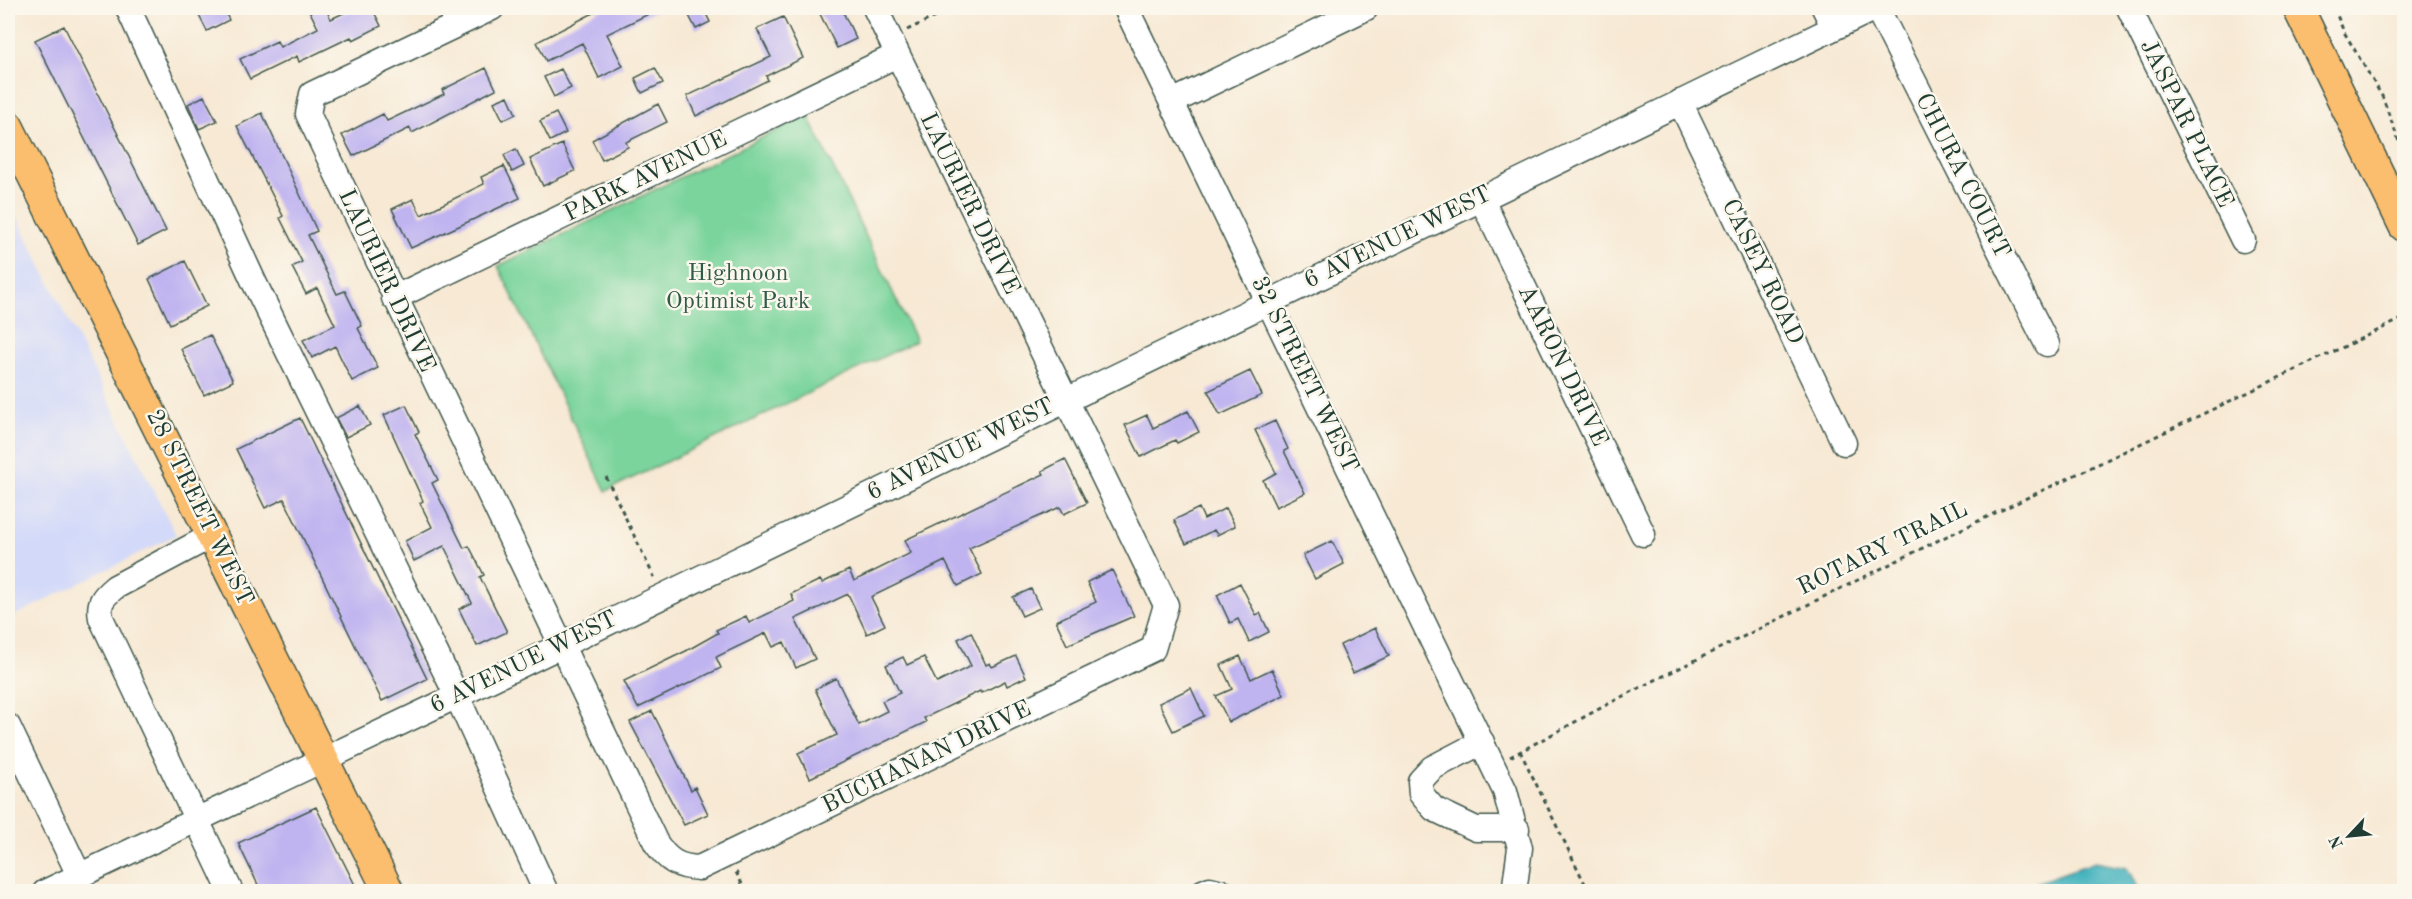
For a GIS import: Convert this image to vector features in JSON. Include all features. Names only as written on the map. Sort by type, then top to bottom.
[{"type":"main road","points":[[2298,8],[2404,226]]},
{"type":"main road","name":"28 STREET WEST","points":[[8,126],[389,891]]},
{"type":"street","points":[[128,8],[254,282],[457,696],[546,891]]},
{"type":"street","name":"LAURIER DRIVE","points":[[492,8],[312,94],[308,114],[560,645]]},
{"type":"street","name":"LAURIER DRIVE","points":[[874,8],[1064,400]]},
{"type":"street","name":"32 STREET WEST","points":[[1126,8],[1505,791],[1517,829],[1520,848],[1514,891]]},
{"type":"street","points":[[1172,102],[1366,8]]},
{"type":"street","name":"6 AVENUE WEST","points":[[45,891],[457,696],[1268,300],[1680,102],[1829,18],[1876,8]]},
{"type":"street","name":"CHURA COURT","points":[[1876,8],[2047,344]]},
{"type":"street","name":"JASPAR PLACE","points":[[2129,8],[2243,240]]},
{"type":"street","name":"PARK AVENUE","points":[[394,298],[894,47]]},
{"type":"street","name":"CASEY ROAD","points":[[1680,102],[1844,443]]},
{"type":"street","name":"AARON DRIVE","points":[[1481,198],[1643,534]]},
{"type":"street","name":"BUCHANAN DRIVE","points":[[560,645],[656,843],[667,859],[682,867],[699,868],[1153,649],[1166,605],[1064,400]]},
{"type":"street","points":[[213,535],[115,587],[103,596],[99,607],[101,618],[231,891]]},
{"type":"street","points":[[8,726],[79,875]]},
{"type":"street","points":[[1482,742],[1432,768],[1420,781],[1421,794],[1434,809],[1476,829],[1517,829]]},
{"type":"street","points":[[1203,891],[1210,889],[1222,891]]},
{"type":"path","points":[[894,47],[954,8]]},
{"type":"path","points":[[2334,8],[2344,32],[2382,96],[2404,155]]},
{"type":"path","name":"ROTARY TRAIL","points":[[1588,891],[1520,751],[1626,695],[1945,537],[2404,318]]},
{"type":"path","points":[[606,477],[663,595]]},
{"type":"shaded area","points":[[8,199],[176,535],[8,619]]},
{"type":"green space","name":"Highnoon Optimist Park","points":[[808,115],[916,341],[606,491],[498,266]]},
{"type":"water","points":[[2095,862],[2127,868],[2140,891],[2023,891],[2038,882]]},
{"type":"building","points":[[195,8],[223,8],[229,20],[207,31]]},
{"type":"building","points":[[308,8],[325,8],[331,19],[354,8],[372,8],[381,26],[353,40],[351,37],[299,62],[297,56],[250,79],[240,59],[277,41],[280,47],[318,28]]},
{"type":"building","points":[[603,8],[661,8],[607,34],[623,66],[599,78],[582,43],[546,61],[537,42]]},
{"type":"building","points":[[685,8],[703,8],[710,22],[696,29]]},
{"type":"building","points":[[817,8],[841,8],[856,39],[837,48]]},
{"type":"building","points":[[783,17],[803,58],[766,76],[768,80],[696,116],[687,96],[771,57],[757,29]]},
{"type":"building","points":[[64,26],[166,231],[138,245],[35,40]]},
{"type":"building","points":[[486,68],[496,89],[412,133],[410,128],[353,156],[342,135],[383,114],[387,121],[444,94],[442,90]]},
{"type":"building","points":[[655,68],[663,83],[642,93],[635,78]]},
{"type":"building","points":[[561,69],[571,88],[554,97],[544,77]]},
{"type":"building","points":[[204,96],[217,121],[199,129],[188,104]]},
{"type":"building","points":[[508,96],[516,114],[503,120],[494,102]]},
{"type":"building","points":[[658,104],[667,122],[626,142],[628,147],[602,160],[592,140]]},
{"type":"building","points":[[262,113],[317,231],[308,235],[337,294],[345,291],[362,326],[358,328],[378,368],[352,381],[335,346],[312,358],[303,340],[335,325],[317,288],[306,294],[292,267],[302,262],[280,218],[283,216],[237,126]]},
{"type":"building","points":[[556,113],[566,133],[550,141],[540,121]]},
{"type":"building","points":[[562,144],[575,171],[543,186],[530,159]]},
{"type":"building","points":[[516,149],[524,166],[512,172],[504,155]]},
{"type":"building","points":[[504,166],[520,198],[411,248],[392,209],[413,199],[421,215],[484,184],[481,177]]},
{"type":"building","points":[[185,261],[207,306],[170,324],[149,279]]},
{"type":"building","points":[[210,335],[233,381],[204,395],[181,349]]},
{"type":"building","points":[[1250,371],[1262,395],[1220,415],[1208,391]]},
{"type":"building","points":[[406,405],[419,432],[415,434],[438,480],[432,483],[464,548],[469,546],[484,575],[480,577],[507,632],[477,646],[459,609],[472,603],[444,546],[414,561],[405,541],[432,527],[420,503],[423,501],[384,415]]},
{"type":"building","points":[[360,406],[370,425],[346,437],[336,418]]},
{"type":"building","points":[[1188,411],[1199,432],[1177,443],[1175,440],[1141,457],[1125,425],[1147,415],[1153,428]]},
{"type":"building","points":[[300,418],[427,679],[382,701],[284,499],[265,508],[236,449]]},
{"type":"building","points":[[1275,421],[1288,449],[1284,451],[1305,493],[1276,507],[1263,480],[1276,473],[1255,430]]},
{"type":"building","points":[[1065,459],[1087,503],[1064,514],[1060,507],[969,548],[982,574],[958,586],[945,561],[871,597],[885,625],[867,634],[848,594],[795,619],[815,659],[796,668],[784,642],[773,647],[766,633],[716,657],[721,668],[638,708],[624,681],[686,651],[718,633],[716,630],[746,616],[749,623],[794,601],[791,594],[820,580],[822,583],[849,570],[854,581],[911,553],[905,540],[1044,474],[1042,471]]},
{"type":"building","points":[[1199,508],[1204,519],[1226,508],[1235,526],[1217,535],[1214,530],[1186,544],[1174,520]]},
{"type":"building","points":[[1332,541],[1344,564],[1315,579],[1303,555]]},
{"type":"building","points":[[1112,570],[1134,616],[1067,645],[1056,621],[1096,602],[1087,582]]},
{"type":"building","points":[[1240,583],[1256,615],[1260,613],[1269,632],[1249,642],[1238,619],[1230,623],[1217,595]]},
{"type":"building","points":[[1031,589],[1040,608],[1022,616],[1013,597]]},
{"type":"building","points":[[1375,628],[1389,656],[1353,673],[1340,645]]},
{"type":"building","points":[[971,632],[986,665],[990,663],[992,667],[1016,656],[1026,677],[1007,686],[1005,681],[981,693],[980,691],[924,718],[926,722],[810,778],[798,753],[837,735],[815,689],[836,678],[859,725],[887,711],[882,701],[900,693],[886,665],[903,657],[907,665],[924,657],[937,683],[971,666],[958,639]]},
{"type":"building","points":[[1240,656],[1251,679],[1272,669],[1284,695],[1229,722],[1216,696],[1232,689],[1221,665]]},
{"type":"building","points":[[1191,688],[1204,716],[1173,731],[1159,703]]},
{"type":"building","points":[[652,711],[691,790],[695,787],[708,814],[684,825],[630,722]]},
{"type":"building","points":[[316,807],[358,891],[261,891],[238,843]]}]
